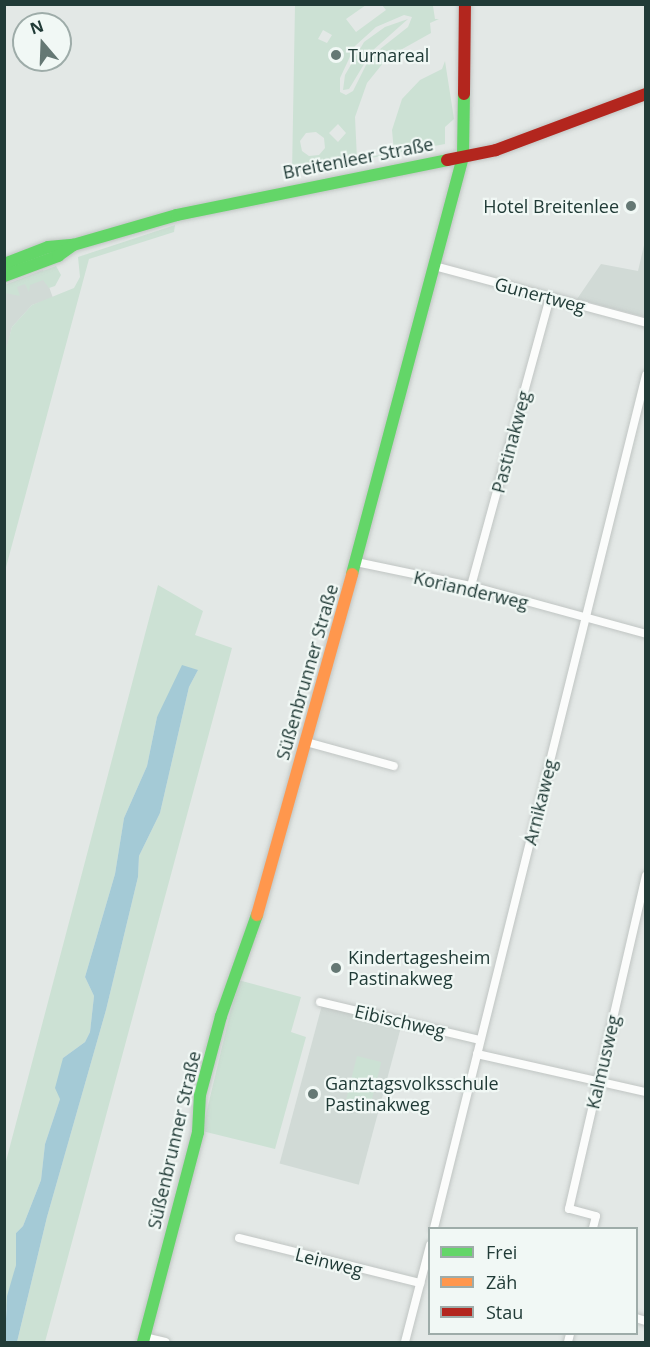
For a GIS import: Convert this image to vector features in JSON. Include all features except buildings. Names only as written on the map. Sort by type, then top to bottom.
[{"type":"street","name":"Süßenbrunner Straße","points":[[144,1340],[198,1132],[200,1095],[221,1016],[257,914],[306,742],[463,156],[465,4]]},
{"type":"street","name":"Breitenleer Straße","points":[[4,264],[48,247],[73,245],[177,215],[463,156],[555,131],[645,94]]},
{"type":"street","name":"Breitenleer Straße","points":[[4,276],[58,256],[73,245]]},
{"type":"street","name":"Gunertweg","points":[[434,266],[645,323]]},
{"type":"street","name":"Pastinakweg","points":[[471,586],[550,298]]},
{"type":"street","name":"Arnikaweg","points":[[434,1227],[645,375]]},
{"type":"street","name":"Korianderweg","points":[[356,562],[471,586],[645,634]]},
{"type":"street","points":[[306,742],[394,766]]},
{"type":"street","name":"Kalmusweg","points":[[593,1227],[596,1216],[569,1209],[645,876]]},
{"type":"street","name":"Eibischweg","points":[[320,1002],[480,1040]]},
{"type":"street","points":[[477,1054],[645,1092]]},
{"type":"street","name":"Leinweg","points":[[239,1238],[420,1283]]},
{"type":"street","points":[[405,1342],[420,1283],[426,1270],[428,1253]]},
{"type":"street","points":[[144,1340],[165,1342]]},
{"type":"shaded area","points":[[645,241],[645,317],[577,299],[601,264],[638,271]]},
{"type":"shaded area","points":[[43,270],[53,298],[32,305],[12,327],[5,356],[5,285]]},
{"type":"shaded area","points":[[322,1005],[401,1026],[359,1185],[280,1163]]},
{"type":"green space","points":[[295,5],[366,5],[346,19],[356,32],[386,10],[382,5],[438,5],[433,6],[435,19],[439,19],[430,23],[431,33],[388,57],[367,83],[355,117],[357,159],[394,152],[392,130],[402,99],[420,80],[442,69],[445,61],[454,119],[445,127],[445,144],[292,173]],"holes":[[[404,15],[412,17],[408,27],[370,57],[353,91],[346,95],[340,92],[340,78],[355,46],[376,27]],[[323,30],[332,35],[327,43],[318,39]],[[338,124],[346,133],[338,142],[329,133]],[[316,132],[324,138],[325,148],[319,155],[309,156],[302,151],[300,141],[306,133]]]},
{"type":"green space","points":[[408,19],[372,51],[349,89],[343,90],[345,75],[364,42],[385,27]]},
{"type":"green space","points":[[175,225],[174,232],[89,259],[5,571],[4,356],[12,327],[32,305],[74,288],[80,277],[78,257]]},
{"type":"green space","points":[[56,266],[61,275],[55,286],[49,288],[43,280],[30,285],[29,292],[25,284],[17,287],[20,296],[5,293],[5,285]]},
{"type":"green space","points":[[158,585],[203,611],[195,635],[232,648],[45,1342],[17,1342],[47,1217],[106,1010],[138,877],[139,856],[160,813],[189,687],[198,670],[157,717],[147,766],[124,818],[115,874],[85,977],[94,996],[90,1032],[85,1042],[63,1058],[60,1099],[45,1144],[41,1180],[23,1226],[16,1233],[16,1265],[5,1315],[5,1165]]},
{"type":"green space","points":[[238,980],[301,997],[291,1032],[306,1037],[275,1149],[202,1131]]},
{"type":"green space","points":[[357,1056],[381,1062],[369,1113],[344,1106]]},
{"type":"water","points":[[182,665],[198,670],[189,687],[160,813],[139,856],[138,877],[106,1010],[47,1217],[17,1342],[5,1342],[7,1296],[16,1265],[16,1233],[23,1226],[41,1180],[45,1144],[60,1099],[55,1088],[63,1058],[85,1042],[90,1032],[94,996],[85,977],[115,874],[124,818],[147,766],[157,717]]},
{"type":"traffic: fast","points":[[352,574],[463,156],[464,94]]},
{"type":"traffic: fast","points":[[4,264],[48,247],[73,245],[177,215],[447,160]]},
{"type":"traffic: fast","points":[[4,276],[58,256],[73,245]]},
{"type":"traffic: fast","points":[[143,1342],[198,1132],[200,1095],[221,1016],[257,915]]},
{"type":"traffic: slow","points":[[257,915],[352,574]]},
{"type":"traffic: jam","points":[[464,94],[465,4]]},
{"type":"traffic: jam","points":[[447,160],[496,150],[646,94]]},
{"type":"place","name":"Turnareal","points":[[336,55]]},
{"type":"place","name":"Hotel Breitenlee","points":[[631,206]]},
{"type":"place","name":"Kindertagesheim Pastinakweg","points":[[336,968]]},
{"type":"place","name":"Ganztagsvolksschule Pastinakweg","points":[[313,1094]]}]
